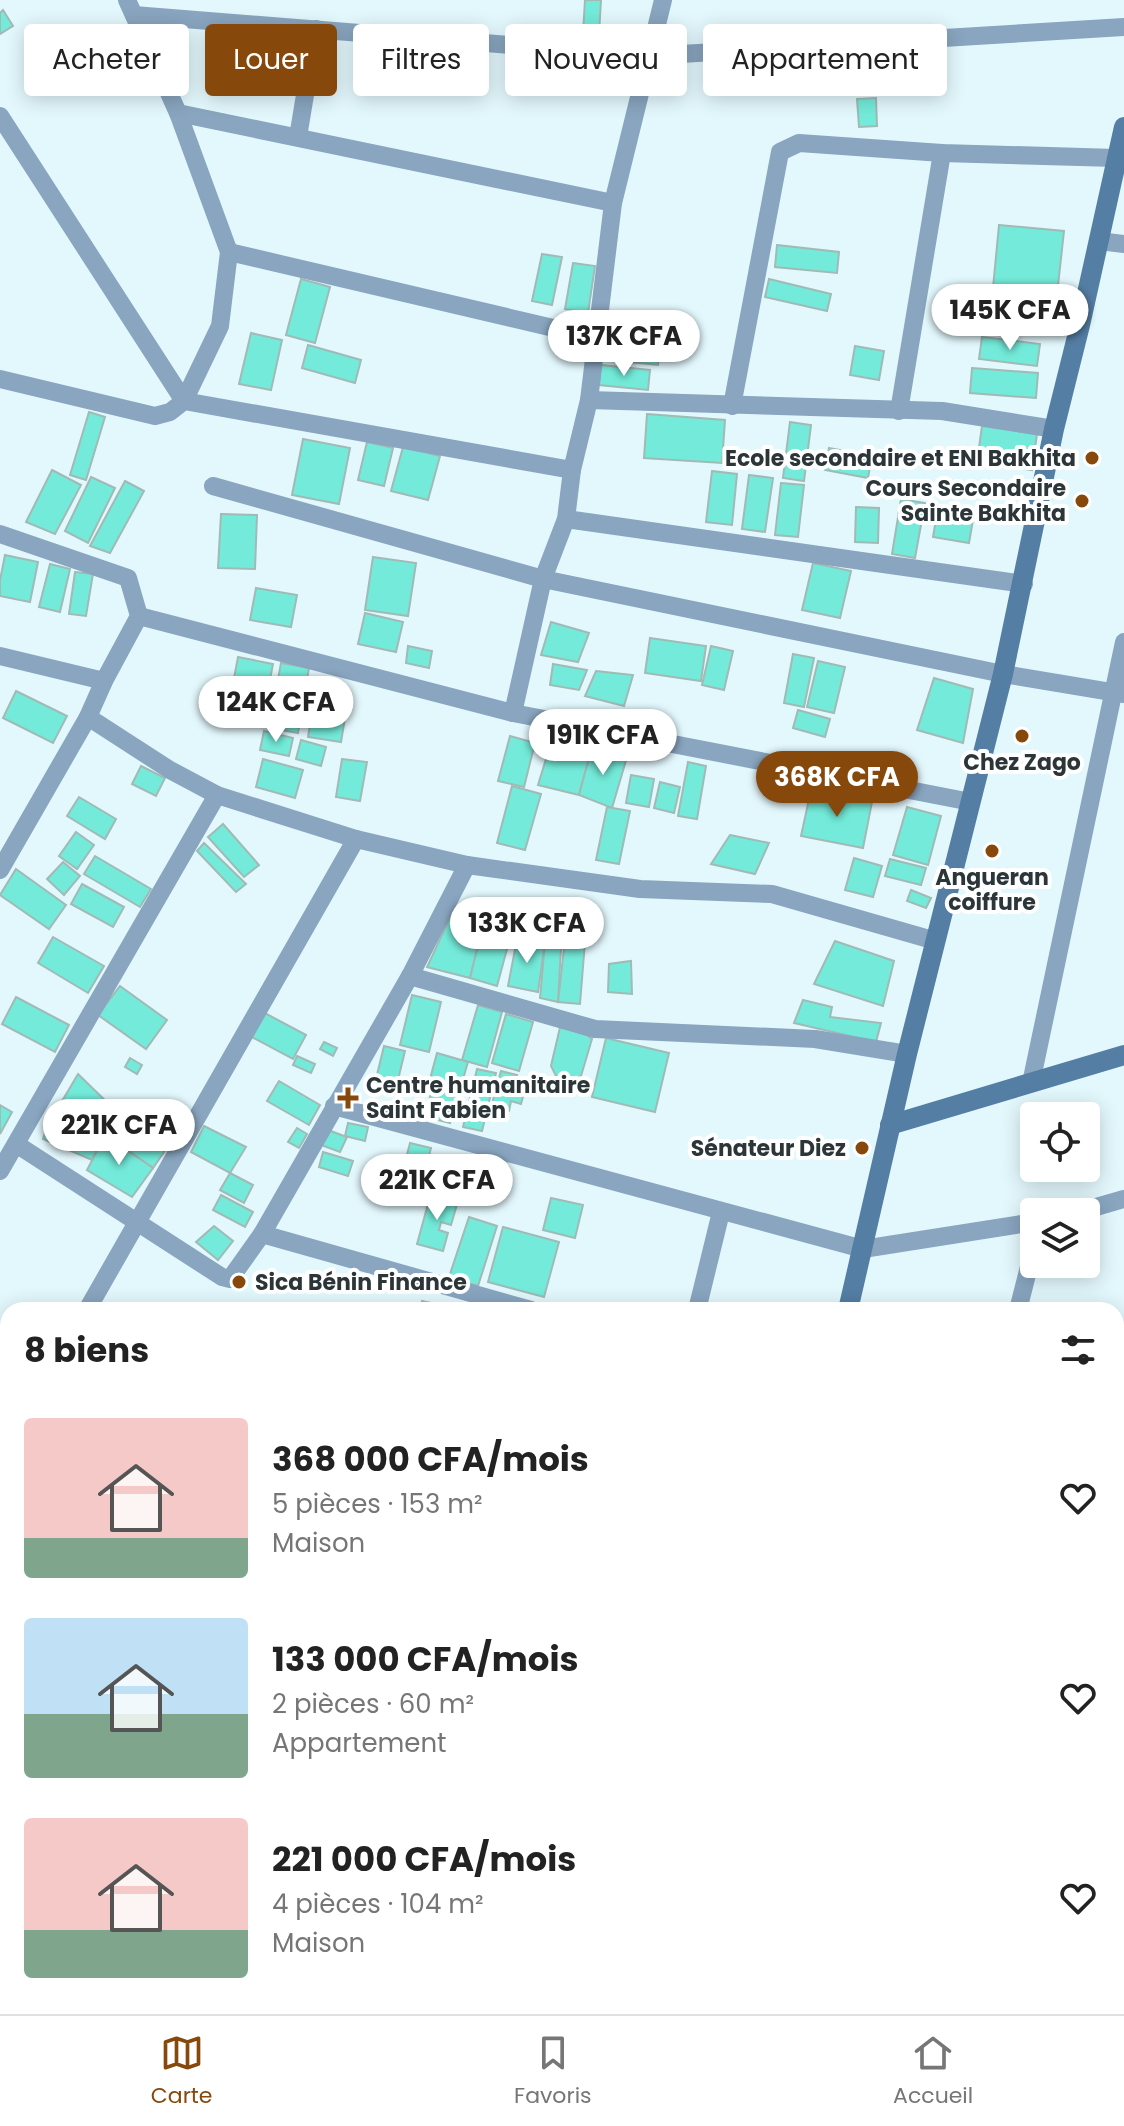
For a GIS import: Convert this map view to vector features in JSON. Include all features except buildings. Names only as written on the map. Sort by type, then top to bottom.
[{"type":"main road","points":[[850,1302],[907,1054],[1024,584],[1054,429],[1124,127]]},
{"type":"main road","points":[[890,1125],[1124,1055]]},
{"type":"street","points":[[657,24],[663,0]]},
{"type":"street","points":[[131,7],[274,24]]},
{"type":"street","points":[[0,379],[155,416],[170,412],[184,401],[220,326],[229,252],[178,113],[131,7]]},
{"type":"street","points":[[687,53],[1124,27]]},
{"type":"street","points":[[337,31],[505,44]]},
{"type":"street","points":[[298,137],[305,96]]},
{"type":"street","points":[[513,713],[543,579],[566,519],[572,470],[589,400],[613,203],[638,96]]},
{"type":"street","points":[[178,113],[613,203]]},
{"type":"street","points":[[0,116],[184,401],[572,470]]},
{"type":"street","points":[[732,406],[780,152],[799,143],[942,153],[1116,158]]},
{"type":"street","points":[[899,411],[942,153]]},
{"type":"street","points":[[1099,241],[1124,244]]},
{"type":"street","points":[[229,252],[596,338]]},
{"type":"street","points":[[589,400],[942,411],[1054,429]]},
{"type":"street","points":[[213,486],[543,579],[1003,674],[1118,693]]},
{"type":"street","points":[[566,519],[1024,584]]},
{"type":"street","points":[[0,534],[120,574],[130,582],[139,616],[88,717],[0,870]]},
{"type":"street","points":[[139,616],[513,713],[971,802]]},
{"type":"street","points":[[1031,1083],[1118,693],[1124,642]]},
{"type":"street","points":[[0,656],[104,681]]},
{"type":"street","points":[[88,717],[170,770],[217,795],[356,839],[467,865],[640,889],[772,894],[936,941]]},
{"type":"street","points":[[0,1171],[217,795]]},
{"type":"street","points":[[92,1302],[356,839]]},
{"type":"street","points":[[16,1144],[222,1277],[230,1279],[262,1234],[410,976],[467,865]]},
{"type":"street","points":[[410,976],[595,1029],[815,1039],[907,1054]]},
{"type":"street","points":[[334,1106],[863,1249],[1020,1224]]},
{"type":"street","points":[[1100,1206],[1124,1199]]},
{"type":"street","points":[[699,1302],[721,1212]]},
{"type":"street","points":[[262,1234],[503,1302]]},
{"type":"street","points":[[1020,1302],[1026,1278]]},
{"type":"place","name":"Ecole secondaire et ENI Bakhita","points":[[1092,458]]},
{"type":"place","name":"Cours Secondaire Sainte Bakhita","points":[[1082,501]]},
{"type":"place","name":"Chez Zago","points":[[1022,736]]},
{"type":"place","name":"Angueran coiffure","points":[[992,851]]},
{"type":"place","name":"Centre humanitaire Saint Fabien","points":[[348,1098]]},
{"type":"place","name":"Sénateur Diez","points":[[862,1148]]},
{"type":"place","name":"Sica Bénin Finance","points":[[239,1282]]}]
